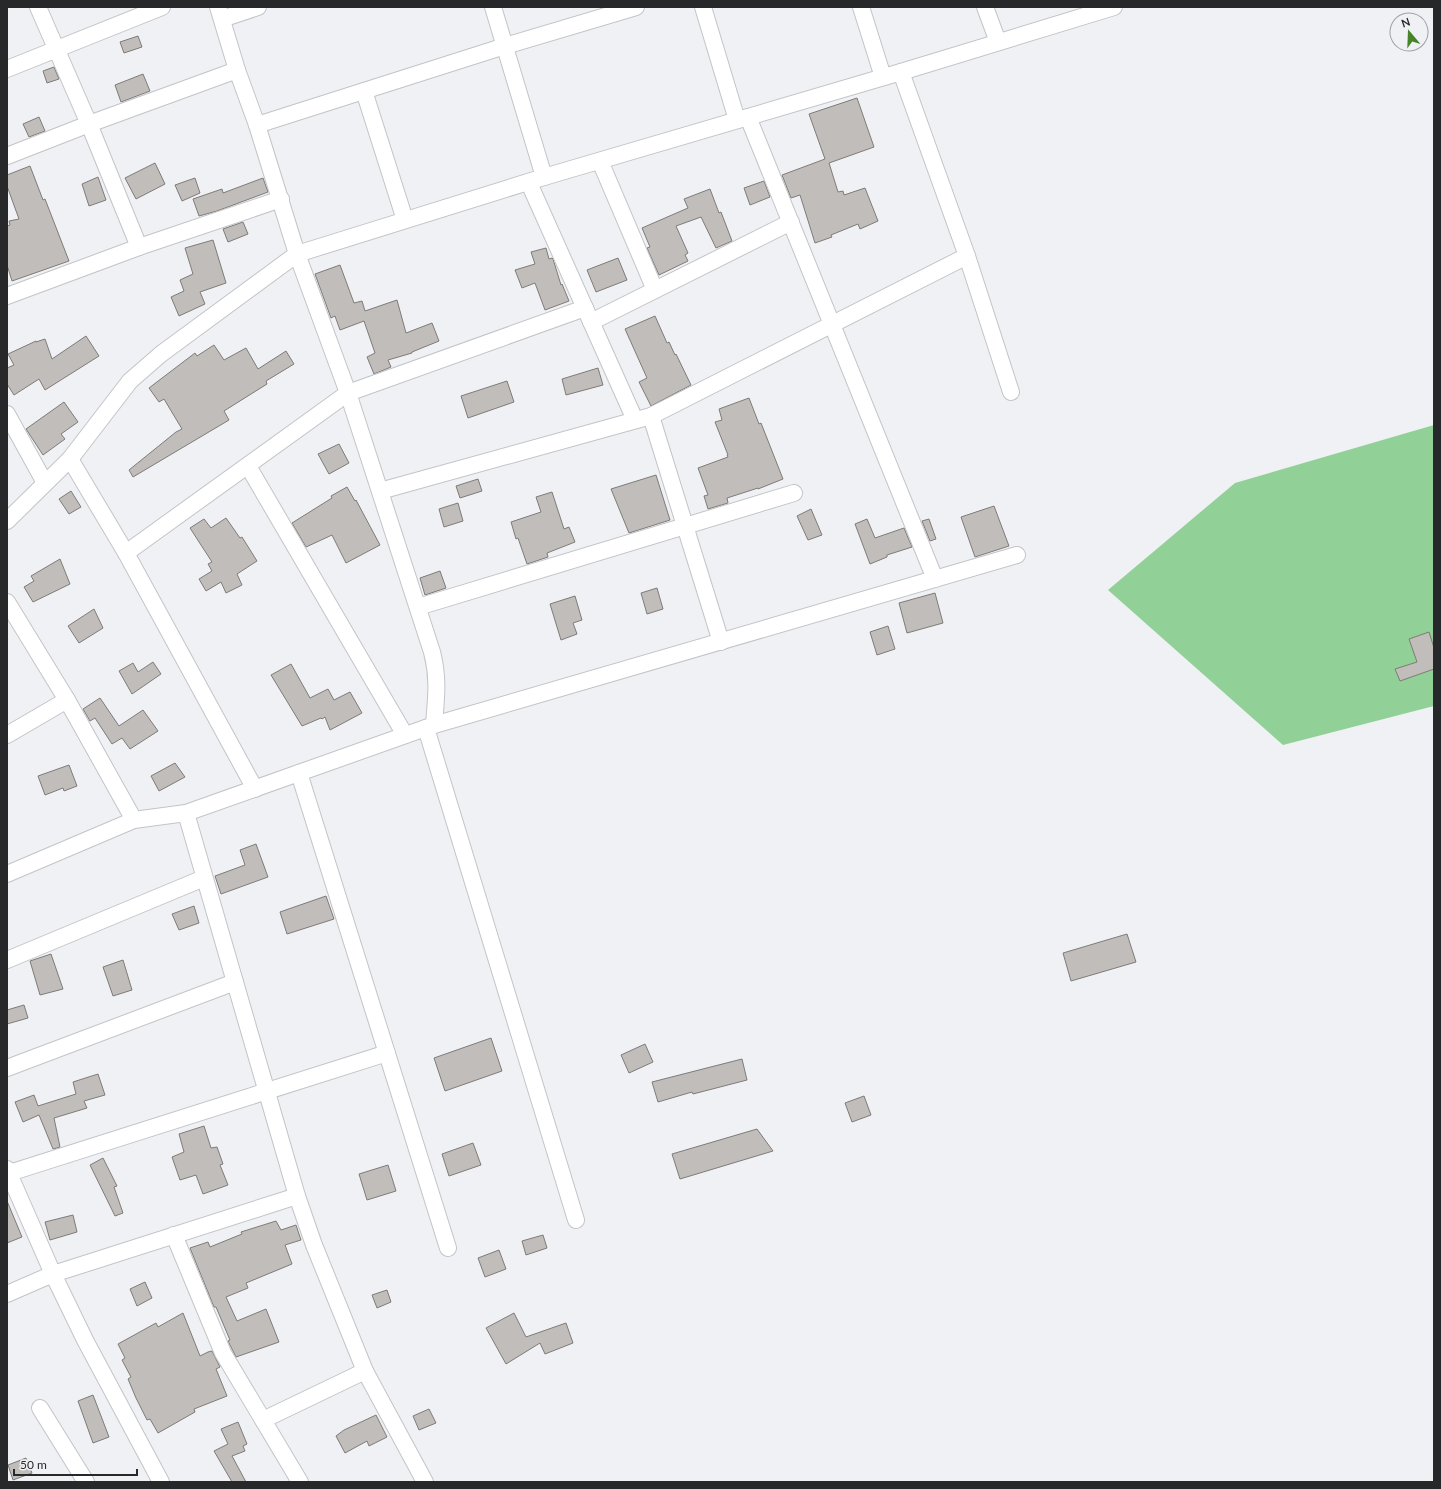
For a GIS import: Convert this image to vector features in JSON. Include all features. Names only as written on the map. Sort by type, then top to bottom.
[{"type":"street","points":[[38,7],[89,124],[139,247]]},
{"type":"street","points":[[7,69],[162,7]]},
{"type":"street","points":[[258,7],[220,13],[297,254],[348,393],[437,670],[430,727],[576,1220]]},
{"type":"street","points":[[493,7],[505,46],[536,180],[588,315],[635,420]]},
{"type":"street","points":[[257,125],[505,46],[636,7]]},
{"type":"street","points":[[703,7],[743,119],[791,222],[935,579]]},
{"type":"street","points":[[861,7],[883,76]]},
{"type":"street","points":[[985,7],[998,42]]},
{"type":"street","points":[[7,521],[70,459],[130,381],[161,354],[297,254],[536,180],[1114,7]]},
{"type":"street","points":[[7,156],[89,124],[237,70]]},
{"type":"street","points":[[901,72],[966,256],[1011,392]]},
{"type":"street","points":[[364,91],[405,220]]},
{"type":"street","points":[[600,161],[655,290]]},
{"type":"street","points":[[7,296],[139,247],[280,199]]},
{"type":"street","points":[[126,553],[348,393],[588,315],[655,290],[791,222]]},
{"type":"street","points":[[380,490],[651,416],[966,256]]},
{"type":"street","points":[[7,414],[45,483]]},
{"type":"street","points":[[651,416],[721,642]]},
{"type":"street","points":[[70,459],[126,553],[255,789]]},
{"type":"street","points":[[248,466],[405,735]]},
{"type":"street","points":[[418,607],[794,493]]},
{"type":"street","points":[[7,874],[134,820],[186,814],[430,727],[1017,555]]},
{"type":"street","points":[[7,602],[67,700],[134,820]]},
{"type":"street","points":[[7,735],[67,700]]},
{"type":"street","points":[[299,773],[448,1248]]},
{"type":"street","points":[[186,814],[297,1196],[319,1259],[364,1371],[425,1482]]},
{"type":"street","points":[[7,960],[204,878]]},
{"type":"street","points":[[7,1068],[234,982]]},
{"type":"street","points":[[161,1482],[85,1340],[13,1197],[8,1171],[387,1053]]},
{"type":"street","points":[[7,1294],[53,1274],[297,1196]]},
{"type":"street","points":[[174,1235],[223,1353],[300,1482]]},
{"type":"street","points":[[263,1420],[364,1371]]},
{"type":"street","points":[[40,1408],[86,1482]]},
{"type":"green space","points":[[1434,425],[1434,706],[1283,745],[1108,590],[1235,483]]},
{"type":"building","points":[[138,36],[142,47],[124,53],[120,42]]},
{"type":"building","points":[[54,67],[59,79],[47,83],[43,71]]},
{"type":"building","points":[[143,74],[150,91],[121,102],[115,85]]},
{"type":"building","points":[[857,98],[874,147],[829,163],[838,192],[843,191],[844,195],[865,188],[878,221],[860,229],[858,224],[831,235],[832,237],[815,243],[800,195],[791,198],[782,175],[825,159],[809,114]]},
{"type":"building","points":[[39,117],[45,131],[29,137],[23,124]]},
{"type":"building","points":[[155,163],[165,184],[136,199],[125,178]]},
{"type":"building","points":[[30,166],[43,200],[45,199],[69,261],[12,281],[7,265],[7,226],[10,225],[9,221],[19,219],[7,186],[7,175]]},
{"type":"building","points":[[98,177],[106,200],[89,206],[82,184]]},
{"type":"building","points":[[195,178],[200,193],[182,201],[175,185]]},
{"type":"building","points":[[263,178],[268,192],[199,216],[193,199],[222,189],[223,193]]},
{"type":"building","points":[[764,181],[770,197],[750,205],[744,188]]},
{"type":"building","points":[[710,189],[732,241],[716,248],[701,217],[676,226],[688,253],[685,255],[688,261],[659,275],[647,248],[650,247],[642,228],[688,208],[684,199]]},
{"type":"building","points":[[243,222],[248,234],[228,242],[223,229]]},
{"type":"building","points":[[213,240],[226,283],[200,292],[205,304],[179,316],[171,297],[184,291],[180,280],[193,274],[185,248]]},
{"type":"building","points":[[546,248],[549,259],[553,259],[561,285],[562,284],[569,301],[545,310],[535,283],[522,288],[515,270],[535,264],[531,252]]},
{"type":"building","points":[[618,258],[627,280],[596,292],[587,270]]},
{"type":"building","points":[[340,265],[354,303],[362,301],[365,311],[397,300],[406,333],[432,323],[439,341],[412,353],[388,360],[391,367],[374,374],[367,357],[375,353],[364,321],[340,330],[335,316],[331,318],[315,274]]},
{"type":"building","points":[[655,316],[667,343],[669,342],[675,355],[676,354],[691,385],[651,406],[639,382],[647,378],[625,329]]},
{"type":"building","points":[[86,336],[99,356],[45,390],[39,379],[14,395],[7,384],[7,368],[14,365],[8,354],[36,341],[45,339],[52,359]]},
{"type":"building","points":[[214,345],[224,360],[246,348],[258,369],[286,351],[294,364],[266,381],[267,384],[224,411],[229,420],[133,477],[129,470],[176,432],[182,429],[164,399],[159,402],[149,388],[195,353],[197,356]]},
{"type":"building","points":[[598,368],[603,385],[566,395],[562,379]]},
{"type":"building","points":[[507,381],[514,402],[468,418],[461,396]]},
{"type":"building","points":[[749,398],[759,424],[761,423],[783,479],[758,489],[727,498],[728,503],[708,509],[704,496],[708,495],[698,468],[728,457],[715,422],[722,420],[719,409]]},
{"type":"building","points":[[64,402],[78,422],[61,434],[65,439],[43,455],[26,429]]},
{"type":"building","points":[[339,444],[349,463],[329,474],[318,454]]},
{"type":"building","points":[[656,475],[670,520],[629,533],[611,489]]},
{"type":"building","points":[[478,479],[482,491],[460,498],[456,486]]},
{"type":"building","points":[[347,487],[355,501],[356,500],[380,545],[346,563],[332,535],[306,547],[292,523],[332,498],[331,496]]},
{"type":"building","points":[[71,491],[81,507],[69,514],[59,499]]},
{"type":"building","points":[[552,492],[564,529],[569,527],[575,542],[547,553],[548,557],[527,564],[518,538],[516,539],[511,522],[541,512],[536,497]]},
{"type":"building","points":[[458,503],[463,521],[444,527],[439,509]]},
{"type":"building","points":[[994,506],[1009,546],[975,557],[961,517]]},
{"type":"building","points":[[811,509],[822,535],[808,540],[797,516]]},
{"type":"building","points":[[226,518],[240,538],[242,537],[257,561],[237,574],[242,585],[226,593],[221,582],[206,591],[199,579],[212,571],[208,564],[212,562],[190,528],[204,519],[211,528]]},
{"type":"building","points":[[867,519],[875,538],[904,528],[912,547],[887,555],[887,557],[870,564],[855,524]]},
{"type":"building","points":[[929,519],[936,539],[930,541],[922,521]]},
{"type":"building","points":[[60,559],[70,584],[33,602],[24,587],[34,581],[31,576]]},
{"type":"building","points":[[440,571],[446,588],[425,595],[420,578]]},
{"type":"building","points":[[657,588],[663,609],[647,614],[641,593]]},
{"type":"building","points":[[935,593],[943,623],[907,633],[899,603]]},
{"type":"building","points":[[575,596],[582,620],[573,623],[577,634],[561,640],[550,604]]},
{"type":"building","points":[[94,609],[103,628],[79,643],[68,626]]},
{"type":"building","points":[[888,626],[895,649],[877,655],[870,632]]},
{"type":"building","points":[[1429,632],[1434,648],[1434,669],[1400,681],[1395,669],[1417,662],[1409,639]]},
{"type":"building","points":[[153,662],[161,674],[132,694],[119,671],[133,663],[138,672]]},
{"type":"building","points":[[291,664],[310,698],[328,689],[334,700],[350,692],[362,713],[330,730],[325,717],[302,726],[271,675]]},
{"type":"building","points":[[100,698],[119,726],[143,710],[158,731],[130,749],[122,738],[112,744],[95,718],[90,721],[83,709]]},
{"type":"building","points":[[175,763],[185,777],[159,791],[151,776]]},
{"type":"building","points":[[69,765],[77,786],[64,791],[63,788],[45,795],[38,776]]},
{"type":"building","points":[[256,844],[268,877],[221,894],[215,876],[245,865],[240,850]]},
{"type":"building","points":[[326,896],[334,919],[287,934],[280,912]]},
{"type":"building","points":[[194,906],[199,923],[179,930],[172,914]]},
{"type":"building","points":[[1127,934],[1136,962],[1071,981],[1063,953]]},
{"type":"building","points":[[51,954],[63,989],[40,995],[30,961]]},
{"type":"building","points":[[123,960],[132,990],[113,996],[103,967]]},
{"type":"building","points":[[24,1005],[28,1018],[7,1024],[7,1010]]},
{"type":"building","points":[[491,1038],[502,1071],[445,1091],[434,1058]]},
{"type":"building","points":[[645,1044],[653,1062],[629,1073],[621,1055]]},
{"type":"building","points":[[742,1059],[747,1080],[693,1094],[692,1092],[658,1102],[652,1082]]},
{"type":"building","points":[[98,1074],[105,1095],[84,1101],[87,1108],[54,1118],[60,1147],[53,1149],[39,1115],[23,1122],[15,1102],[34,1095],[38,1106],[76,1094],[73,1082]]},
{"type":"building","points":[[864,1096],[871,1115],[852,1122],[845,1103]]},
{"type":"building","points":[[204,1126],[211,1148],[217,1147],[223,1164],[220,1165],[228,1185],[203,1194],[196,1175],[180,1180],[172,1157],[184,1152],[179,1134]]},
{"type":"building","points":[[757,1129],[773,1151],[680,1179],[672,1154]]},
{"type":"building","points":[[473,1143],[481,1165],[449,1176],[442,1154]]},
{"type":"building","points":[[103,1158],[117,1186],[114,1187],[123,1213],[115,1216],[90,1165]]},
{"type":"building","points":[[388,1165],[396,1191],[367,1200],[359,1174]]},
{"type":"building","points":[[7,1201],[22,1237],[7,1243]]},
{"type":"building","points":[[73,1215],[77,1232],[50,1240],[45,1222]]},
{"type":"building","points":[[276,1221],[281,1230],[296,1225],[301,1240],[285,1245],[292,1264],[246,1283],[248,1288],[226,1297],[237,1321],[266,1309],[279,1342],[236,1357],[190,1248],[208,1242],[210,1247],[242,1234],[241,1232]]},
{"type":"building","points":[[543,1235],[547,1248],[526,1255],[522,1241]]},
{"type":"building","points":[[499,1250],[506,1269],[485,1277],[478,1258]]},
{"type":"building","points":[[145,1282],[152,1298],[137,1306],[130,1289]]},
{"type":"building","points":[[387,1290],[391,1302],[377,1308],[372,1295]]},
{"type":"building","points":[[183,1313],[200,1356],[212,1351],[220,1367],[216,1369],[227,1396],[194,1409],[195,1412],[158,1433],[150,1419],[147,1420],[136,1398],[128,1379],[131,1377],[122,1360],[125,1358],[118,1344],[156,1323],[158,1327]]},
{"type":"building","points":[[514,1313],[526,1337],[566,1323],[573,1343],[545,1354],[540,1343],[506,1364],[486,1328]]},
{"type":"building","points":[[93,1395],[109,1437],[93,1443],[78,1401]]},
{"type":"building","points":[[429,1409],[436,1423],[419,1430],[413,1416]]},
{"type":"building","points":[[376,1415],[387,1437],[369,1446],[367,1441],[345,1453],[336,1436],[344,1430]]},
{"type":"building","points":[[238,1422],[247,1444],[243,1446],[245,1451],[232,1456],[246,1482],[232,1482],[214,1451],[228,1444],[221,1429]]},
{"type":"building","points":[[26,1458],[32,1473],[13,1480],[8,1465]]}]
